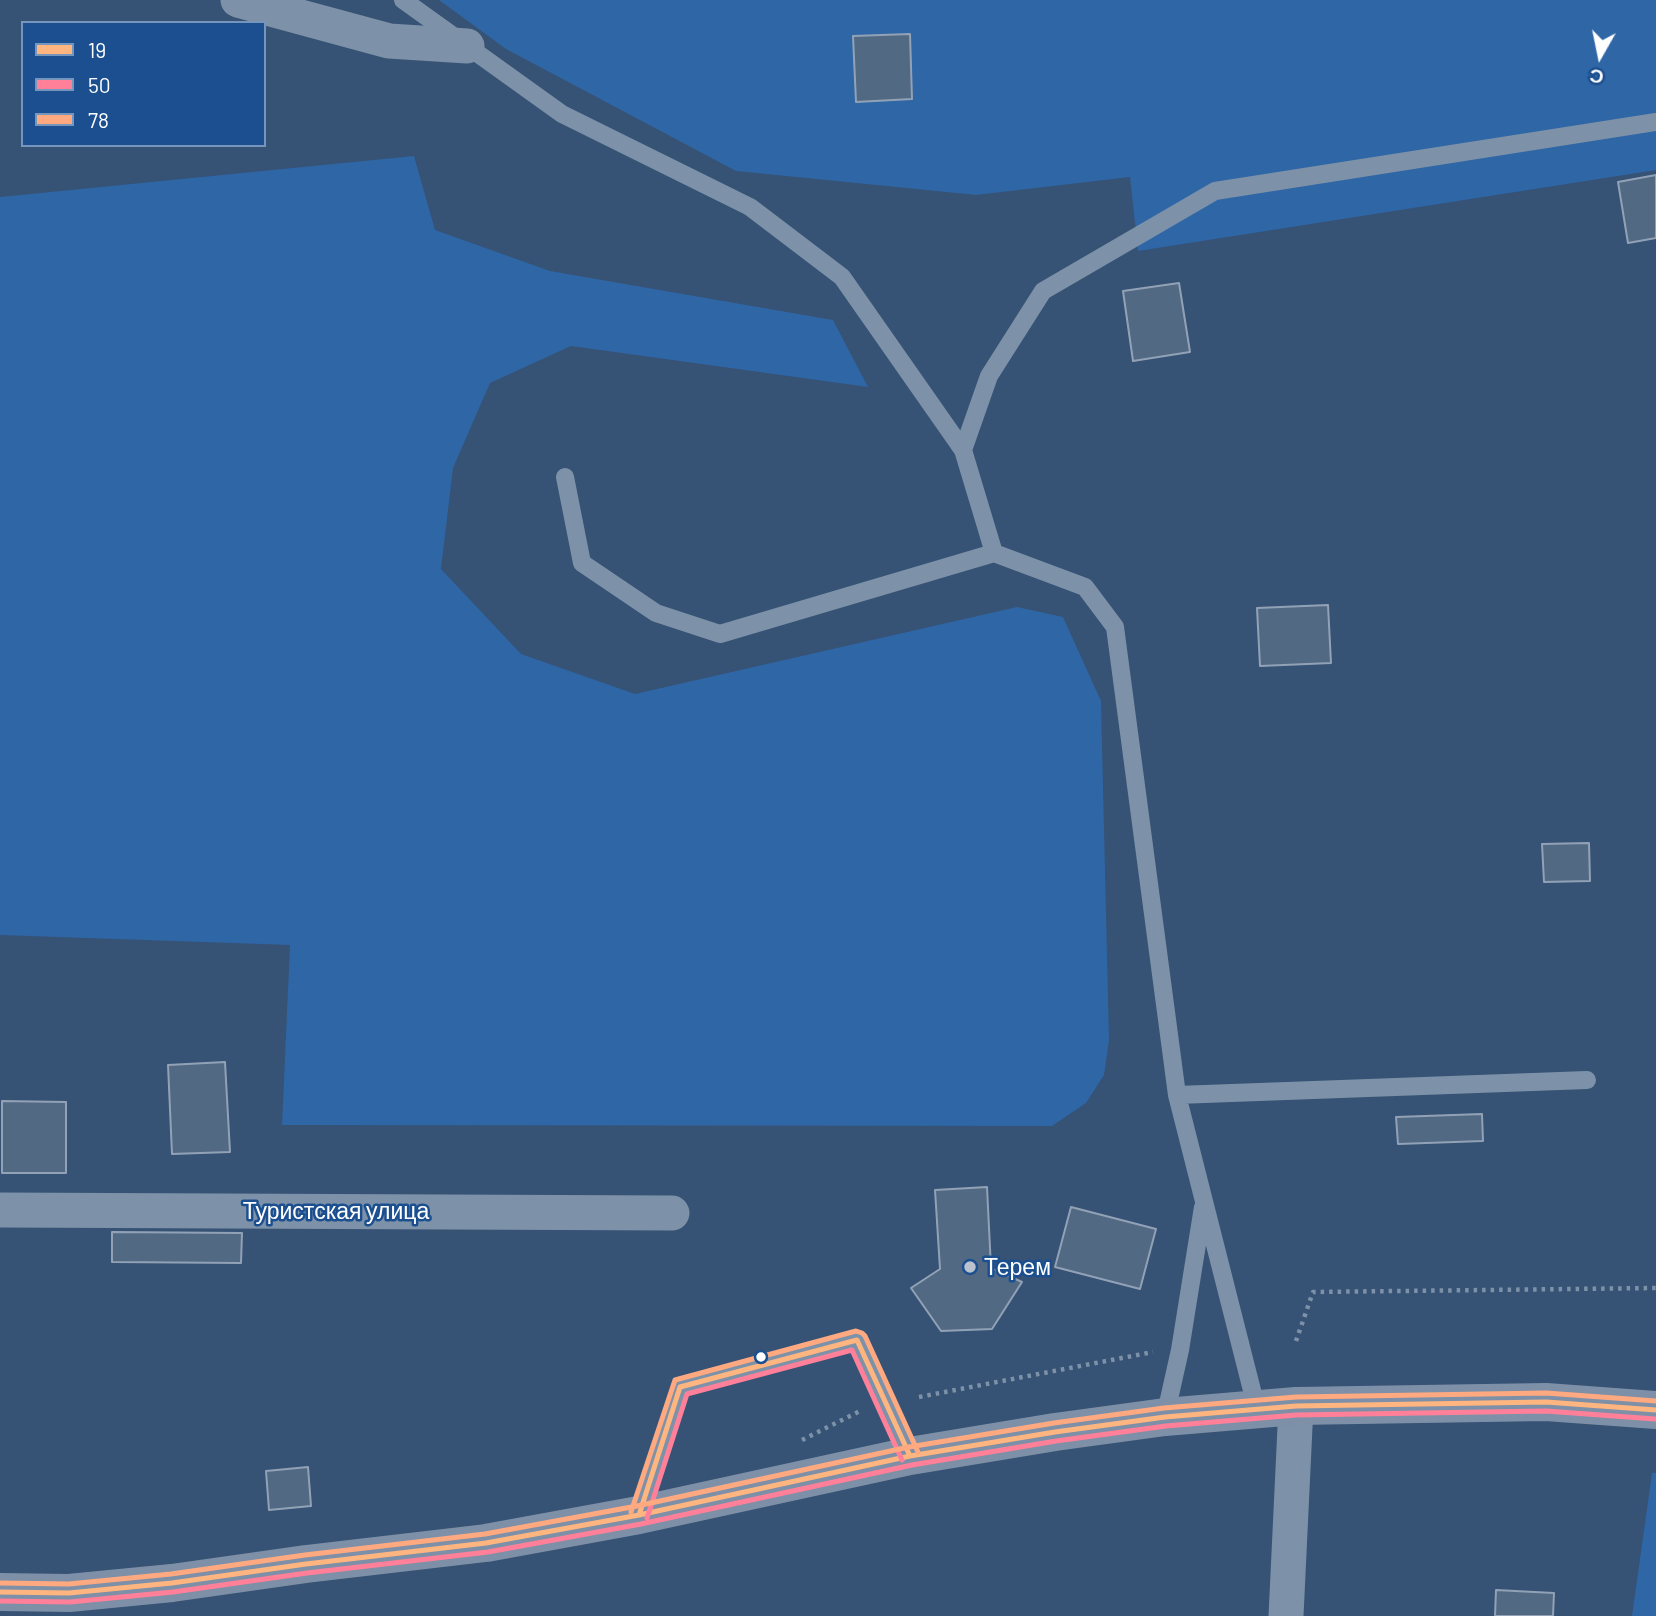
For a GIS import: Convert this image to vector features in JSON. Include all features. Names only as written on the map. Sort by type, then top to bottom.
[{"type":"highway","points":[[0,1592],[69,1593],[172,1583],[486,1543],[639,1516],[910,1456],[1165,1417],[1296,1406],[1546,1402],[1656,1410]]},
{"type":"street","points":[[237,0],[389,41],[467,46]]},
{"type":"street","name":"Туристская улица","points":[[0,1210],[672,1213]]},
{"type":"street","points":[[1286,1616],[1296,1406]]},
{"type":"lane","points":[[403,0],[562,114],[750,207],[842,277],[963,450],[994,554]]},
{"type":"lane","points":[[963,450],[989,376],[1042,291],[1216,191],[1656,122]]},
{"type":"lane","points":[[565,477],[582,563],[656,613],[720,634],[994,554],[1085,587],[1115,627],[1177,1095],[1257,1410]]},
{"type":"lane","points":[[1177,1095],[1587,1080]]},
{"type":"lane","points":[[1165,1417],[1180,1350],[1204,1200]]},
{"type":"lane","points":[[639,1516],[680,1387],[857,1340],[910,1456]]},
{"type":"path","points":[[1296,1341],[1313,1292],[1656,1288]]},
{"type":"path","points":[[919,1397],[1154,1352]]},
{"type":"path","points":[[791,1445],[863,1410]]},
{"type":"shaded area","points":[[439,0],[1656,0],[1656,170],[1138,251],[1130,177],[976,195],[736,171],[506,49]]},
{"type":"shaded area","points":[[414,156],[435,230],[550,271],[833,320],[868,387],[571,346],[490,383],[453,468],[441,569],[521,654],[635,694],[1017,607],[1063,617],[1101,701],[1109,1040],[1104,1075],[1086,1103],[1052,1126],[282,1125],[290,945],[0,935],[0,197]]},
{"type":"shaded area","points":[[1652,1473],[1656,1473],[1656,1616],[1632,1616]]},
{"type":"building","points":[[910,34],[912,99],[856,102],[853,36]]},
{"type":"building","points":[[1656,175],[1656,238],[1628,243],[1618,182]]},
{"type":"building","points":[[1179,283],[1190,352],[1133,361],[1123,291]]},
{"type":"building","points":[[1328,605],[1331,663],[1260,666],[1257,608]]},
{"type":"building","points":[[1589,843],[1590,881],[1544,882],[1542,844]]},
{"type":"building","points":[[225,1062],[230,1152],[172,1154],[168,1065]]},
{"type":"building","points":[[2,1101],[66,1102],[66,1173],[2,1173]]},
{"type":"building","points":[[1482,1114],[1483,1141],[1398,1144],[1396,1117]]},
{"type":"building","points":[[987,1187],[991,1268],[1022,1282],[992,1329],[941,1331],[911,1288],[940,1269],[935,1190]]},
{"type":"building","points":[[1071,1207],[1156,1229],[1140,1289],[1055,1267]]},
{"type":"building","points":[[112,1232],[242,1233],[241,1263],[112,1262]]},
{"type":"building","points":[[308,1467],[311,1506],[269,1510],[266,1471]]},
{"type":"building","points":[[1496,1590],[1554,1593],[1553,1616],[1495,1616]]},
{"type":"transit line","name":"78","points":[[631,1512],[675,1380],[856,1331],[865,1336],[918,1452]]},
{"type":"transit line","name":"19","points":[[639,1515],[680,1387],[857,1340],[910,1456]]},
{"type":"transit line","name":"50","points":[[647,1518],[687,1394],[852,1350],[902,1460]]},
{"type":"transit line","name":"78","points":[[0,1583],[69,1584],[171,1574],[485,1534],[637,1506],[909,1447],[1164,1408],[1296,1397],[1546,1393],[1656,1401]]},
{"type":"transit line","name":"19","points":[[0,1592],[69,1593],[172,1583],[486,1543],[639,1515],[910,1456],[1165,1417],[1296,1406],[1546,1402],[1656,1410]]},
{"type":"transit line","name":"50","points":[[0,1601],[70,1602],[173,1592],[488,1552],[641,1524],[912,1465],[1166,1426],[1296,1415],[1546,1411],[1655,1419]]},
{"type":"place","name":"Терем","points":[[970,1267]]}]
